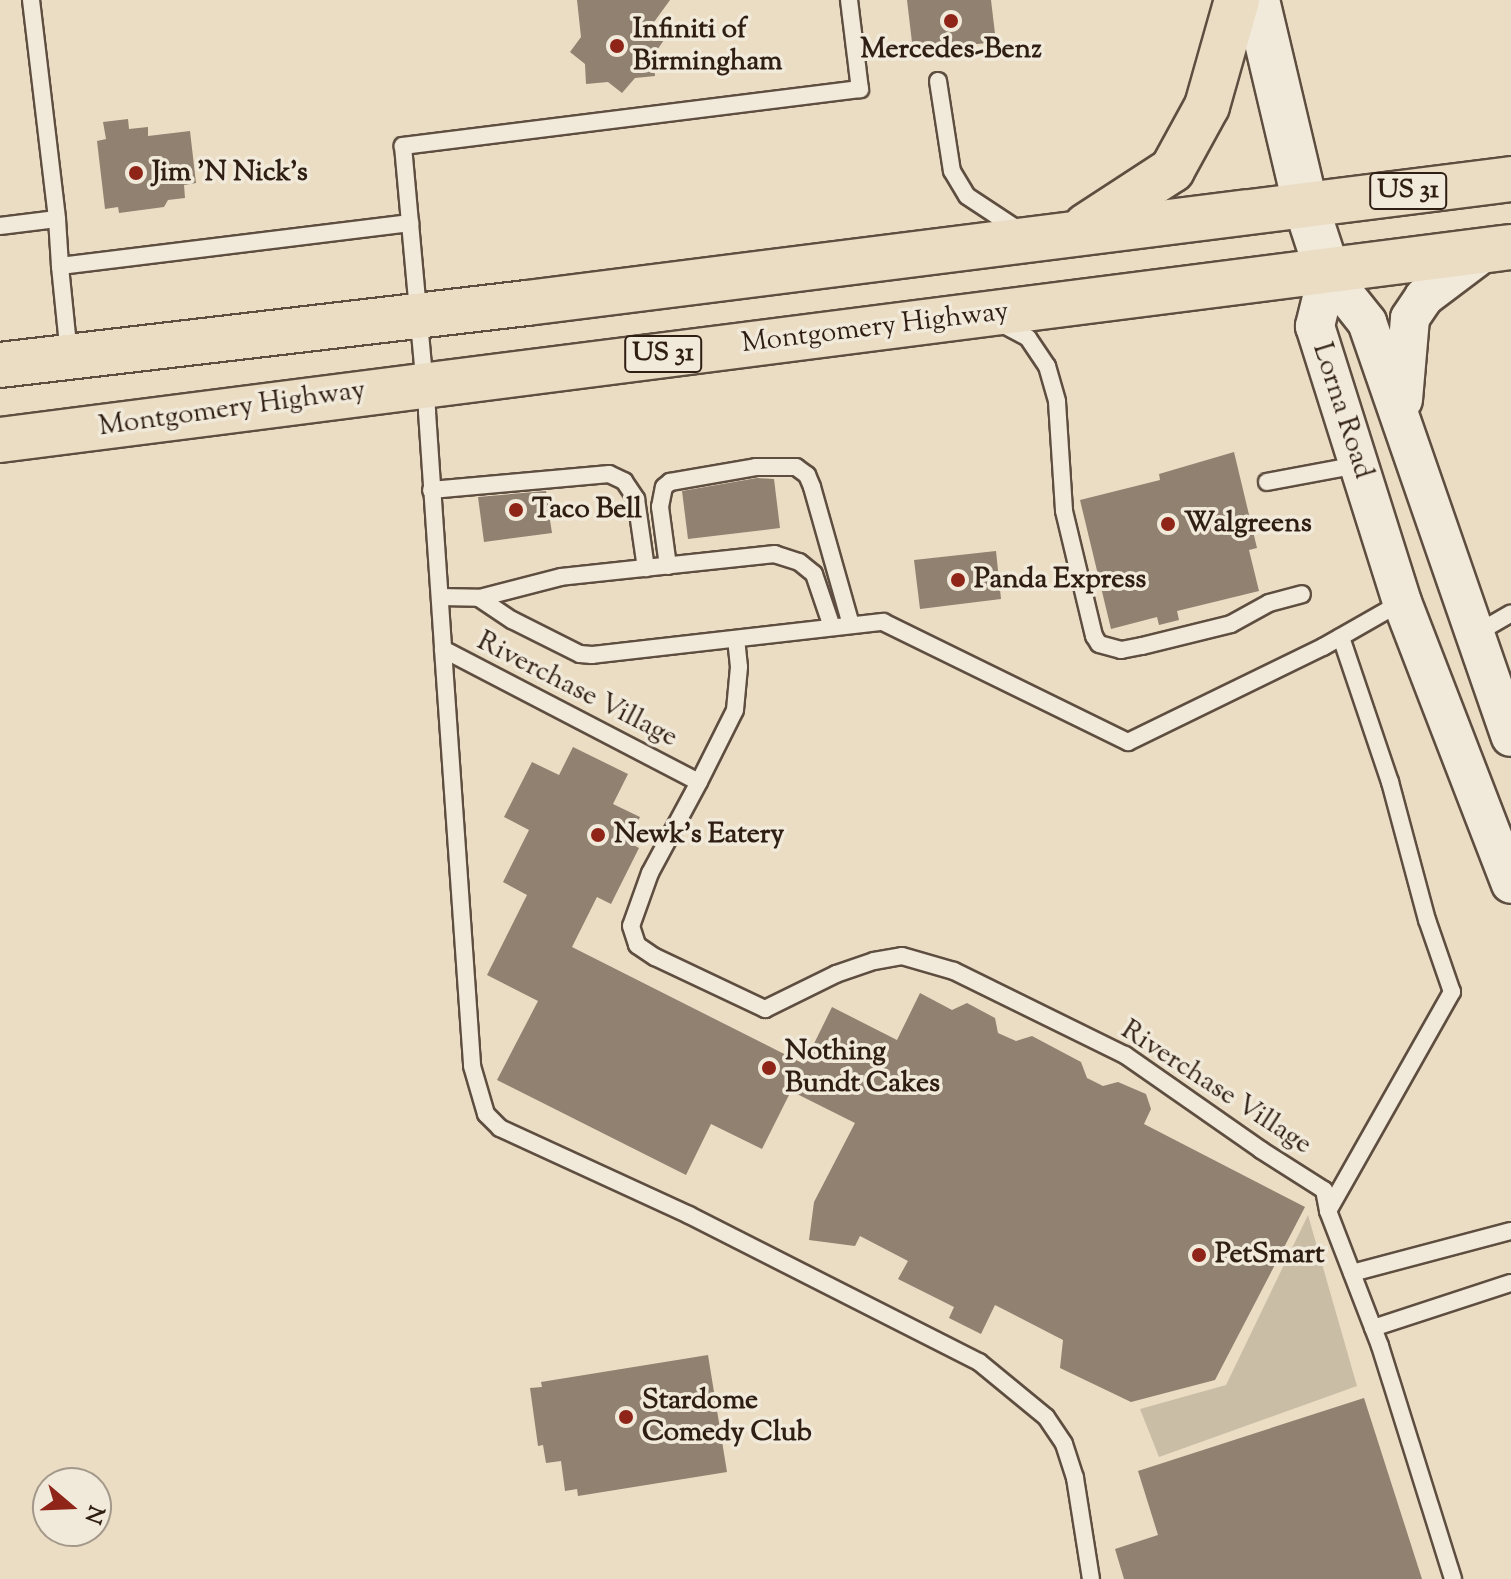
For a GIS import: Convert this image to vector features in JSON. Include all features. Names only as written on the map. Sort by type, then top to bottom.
[{"type":"main road","points":[[1053,237],[1127,202],[1172,170],[1207,106],[1237,0]]},
{"type":"main road","points":[[1257,0],[1305,203],[1328,273]]},
{"type":"main road","name":"US 31","points":[[0,365],[1511,179]]},
{"type":"main road","name":"Montgomery Highway","points":[[0,440],[1498,249]]},
{"type":"street","points":[[1402,423],[1410,318],[1424,297],[1498,249]]},
{"type":"street","name":"Lorna Road","points":[[1328,273],[1367,322],[1511,737]]},
{"type":"street","name":"Lorna Road","points":[[1328,273],[1315,326],[1402,602],[1511,884]]},
{"type":"lane","points":[[31,0],[57,219],[69,357]]},
{"type":"lane","name":"Riverchase Village","points":[[849,0],[860,89],[403,146],[443,649],[699,782],[639,900],[631,926],[637,945],[646,951],[765,1009],[836,974],[874,961],[902,956],[954,971],[1146,1069],[1235,1133],[1324,1190],[1328,1211],[1373,1328],[1453,1579]]},
{"type":"lane","points":[[938,81],[952,171],[967,196],[995,218],[1053,237]]},
{"type":"lane","points":[[0,226],[57,219]]},
{"type":"lane","points":[[60,266],[410,223]]},
{"type":"lane","points":[[985,315],[1028,338],[1047,366],[1057,402],[1064,511],[1094,636],[1099,644],[1121,650],[1142,646],[1231,624],[1269,603],[1302,594]]},
{"type":"lane","points":[[1267,482],[1360,465]]},
{"type":"lane","points":[[668,566],[660,507],[664,487],[670,482],[756,467],[796,467],[807,475],[812,487],[851,625]]},
{"type":"lane","points":[[431,490],[609,474],[624,481],[636,499],[646,568]]},
{"type":"lane","name":"Riverchase Village","points":[[479,598],[561,577],[775,554],[799,562],[814,574],[832,627]]},
{"type":"lane","points":[[440,597],[479,598]]},
{"type":"lane","name":"Riverchase Village","points":[[479,598],[512,620],[580,654],[883,622],[1128,742],[1175,722],[1341,637],[1402,602]]},
{"type":"lane","points":[[1477,633],[1511,613]]},
{"type":"lane","points":[[1328,1211],[1452,992],[1427,920],[1390,782],[1341,637]]},
{"type":"lane","points":[[699,782],[735,710],[739,667],[736,639]]},
{"type":"lane","points":[[443,649],[472,1066],[486,1114],[514,1135],[689,1215],[979,1362],[1046,1417],[1064,1444],[1075,1478],[1091,1579]]},
{"type":"lane","points":[[1352,1273],[1511,1231]]},
{"type":"lane","points":[[1373,1328],[1511,1283]]},
{"type":"shaded area","points":[[1308,1215],[1357,1386],[1159,1457],[1140,1409],[1226,1385]]},
{"type":"building","name":"Infiniti of Birmingham","points":[[577,0],[670,0],[649,29],[664,40],[653,56],[655,76],[635,78],[622,93],[608,82],[586,84],[585,64],[570,52],[581,37]]},
{"type":"building","name":"Mercedes-Benz","points":[[907,0],[991,0],[996,42],[913,51]]},
{"type":"building","points":[[128,119],[129,129],[148,127],[148,136],[190,131],[196,183],[184,185],[185,198],[168,200],[164,207],[119,213],[118,207],[105,209],[97,141],[106,139],[103,122]]},
{"type":"building","name":"Walgreens","points":[[1234,452],[1257,548],[1249,550],[1259,591],[1177,611],[1179,620],[1159,625],[1157,617],[1111,629],[1080,500],[1160,480],[1159,474]]},
{"type":"building","points":[[757,478],[774,479],[780,528],[688,539],[682,491]]},
{"type":"building","name":"Taco Bell","points":[[546,491],[553,520],[550,520],[552,533],[484,542],[478,497]]},
{"type":"building","name":"Panda Express","points":[[996,551],[1001,599],[920,609],[914,560]]},
{"type":"building","points":[[573,747],[628,774],[613,804],[640,817],[628,842],[639,848],[611,904],[597,897],[572,947],[804,1064],[832,1007],[897,1040],[920,993],[952,1010],[967,1003],[995,1018],[998,1033],[1016,1041],[1032,1036],[1081,1062],[1087,1078],[1103,1086],[1118,1082],[1146,1094],[1151,1109],[1144,1124],[1305,1207],[1215,1380],[1131,1402],[1060,1368],[1063,1340],[995,1305],[981,1334],[949,1318],[954,1307],[898,1279],[908,1261],[860,1236],[855,1246],[809,1240],[814,1202],[855,1123],[791,1091],[762,1149],[711,1124],[686,1175],[497,1080],[538,1001],[487,975],[527,895],[503,882],[529,830],[504,817],[532,762],[559,775]]},
{"type":"building","name":"Stardome Comedy Club","points":[[708,1355],[727,1472],[578,1496],[577,1489],[565,1491],[561,1461],[546,1463],[543,1445],[538,1446],[530,1388],[542,1387],[541,1382]]},
{"type":"building","points":[[1364,1398],[1422,1579],[1124,1579],[1115,1549],[1158,1535],[1138,1471]]},
{"type":"place","name":"Mercedes-Benz","points":[[951,21]]},
{"type":"place","name":"Infiniti of Birmingham","points":[[617,46]]},
{"type":"place","name":"Jim 'N Nick's","points":[[136,173]]},
{"type":"place","name":"Taco Bell","points":[[516,510]]},
{"type":"place","name":"Walgreens","points":[[1168,524]]},
{"type":"place","name":"Panda Express","points":[[958,580]]},
{"type":"place","name":"Newk's Eatery","points":[[598,835]]},
{"type":"place","name":"Nothing Bundt Cakes","points":[[769,1068]]},
{"type":"place","name":"PetSmart","points":[[1199,1255]]},
{"type":"place","name":"Stardome Comedy Club","points":[[626,1417]]}]
